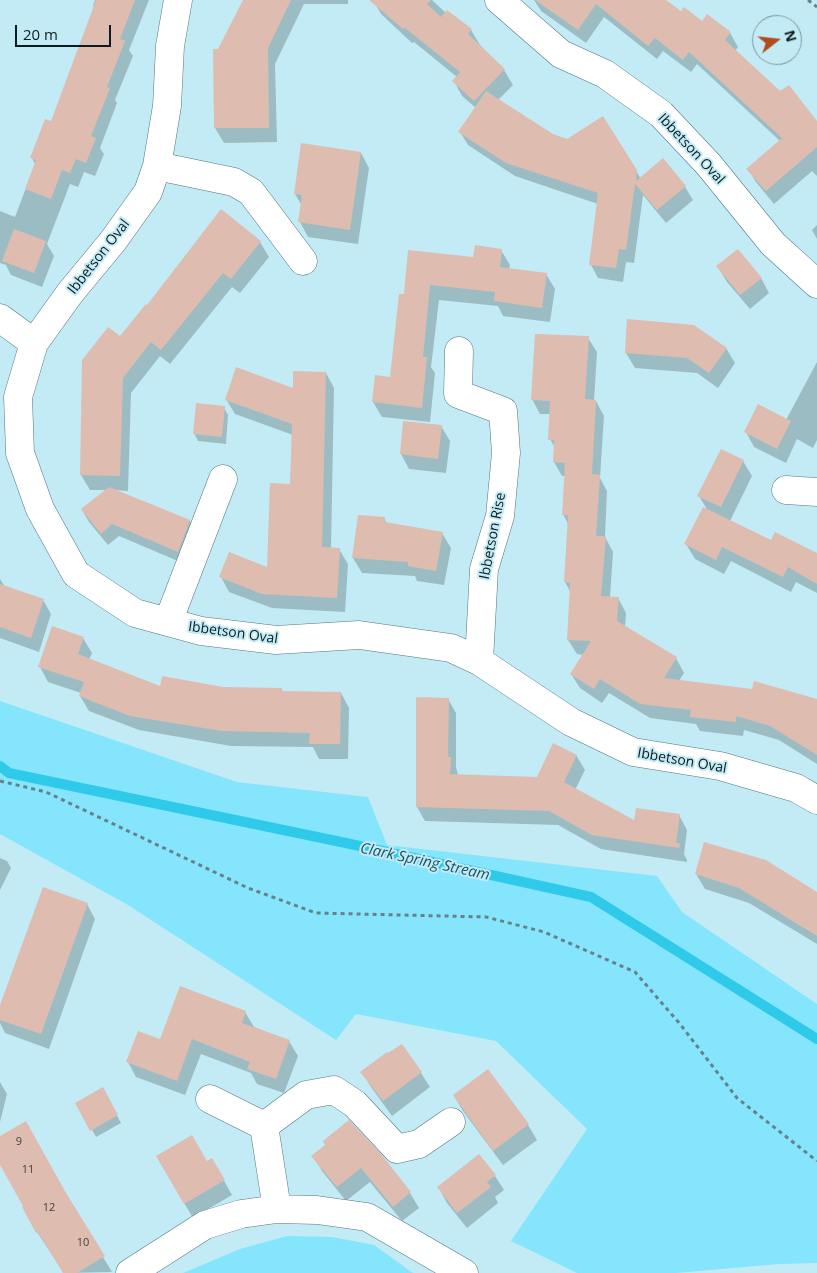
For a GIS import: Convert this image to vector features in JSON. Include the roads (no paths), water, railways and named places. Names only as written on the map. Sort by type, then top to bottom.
[{"type":"street","name":"Ibbetson Oval","points":[[178,0],[170,46],[167,106],[156,166],[148,192],[113,241],[70,293],[34,343],[18,397],[20,452],[40,509],[76,574],[135,613],[201,631],[276,640],[359,635],[451,648],[479,661],[571,722],[633,752],[720,766],[796,788],[817,800]]},
{"type":"street","name":"Ibbetson Oval","points":[[499,0],[561,54],[605,74],[661,114],[709,165],[773,244],[817,284]]},
{"type":"street","points":[[156,166],[234,182],[251,192],[303,261]]},
{"type":"street","points":[[0,318],[34,343]]},
{"type":"street","name":"Ibbetson Rise","points":[[459,351],[458,394],[503,412],[506,453],[500,516],[484,568],[479,661]]},
{"type":"street","points":[[168,622],[223,479]]},
{"type":"street","points":[[786,490],[817,492]]},
{"type":"street","points":[[264,1126],[306,1095],[334,1090],[354,1104],[397,1149],[419,1144],[451,1122]]},
{"type":"street","points":[[210,1099],[264,1126]]},
{"type":"street","points":[[264,1126],[277,1209]]},
{"type":"street","points":[[130,1273],[205,1225],[241,1214],[277,1209],[317,1210],[367,1217],[464,1273]]},
{"type":"waterway","name":"Clark Spring Stream","points":[[0,766],[9,773],[346,843],[591,897],[817,1039]]}]
